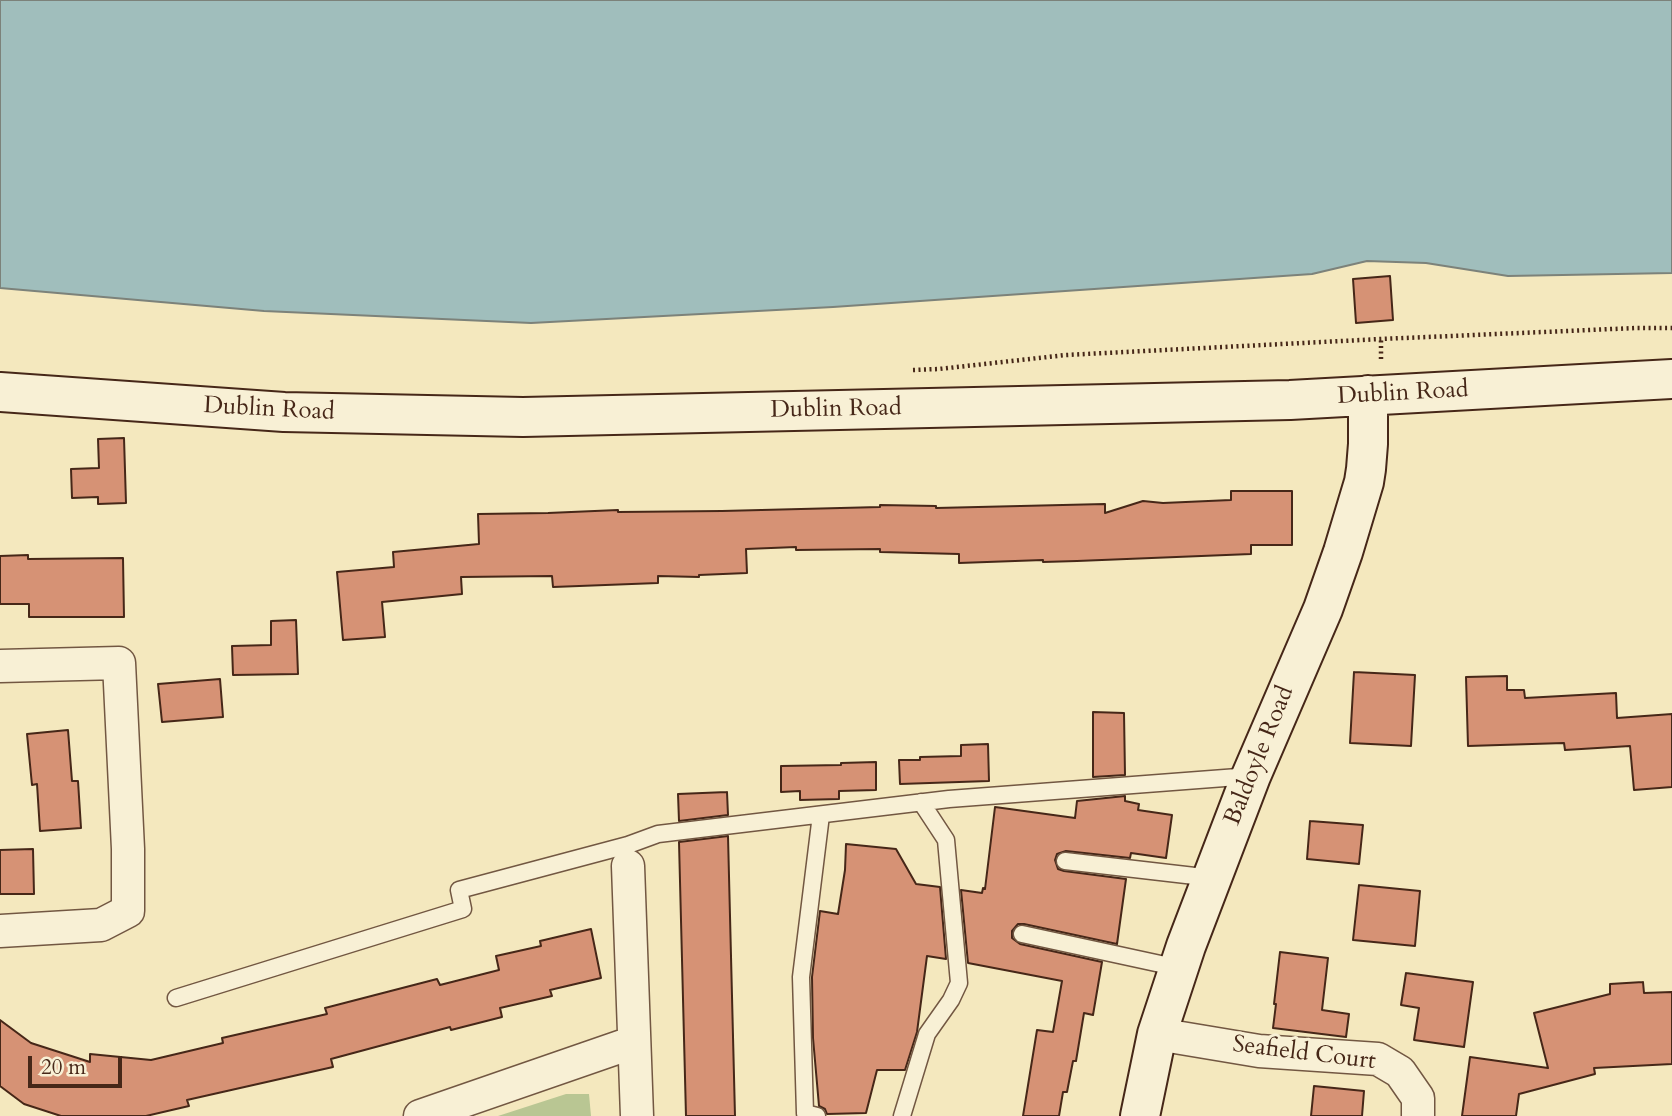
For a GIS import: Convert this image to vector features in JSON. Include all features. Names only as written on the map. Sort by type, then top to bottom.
[{"type":"main road","name":"Dublin Road","points":[[0,392],[284,412],[523,417],[1264,401],[1672,379]]},
{"type":"main road","name":"Baldoyle Road","points":[[1140,1116],[1157,1034],[1179,968],[1251,776],[1323,609],[1346,541],[1366,469],[1368,396]]},
{"type":"street","points":[[0,666],[120,663],[128,849],[128,911],[101,925],[0,931]]},
{"type":"street","points":[[628,866],[637,1116]]},
{"type":"street","name":"Seafield Court","points":[[1157,1034],[1259,1051],[1378,1059],[1400,1072],[1406,1080],[1418,1098],[1418,1116]]},
{"type":"street","points":[[420,1116],[634,1042]]},
{"type":"lane","points":[[176,998],[463,909],[459,890],[628,845],[658,834],[921,802],[1251,776]]},
{"type":"lane","points":[[902,1116],[927,1034],[951,1000],[959,983],[946,840],[921,802]]},
{"type":"lane","points":[[817,1116],[805,1113],[801,977],[821,814]]},
{"type":"lane","points":[[1065,861],[1212,878]]},
{"type":"lane","points":[[1021,934],[1179,968]]},
{"type":"path","points":[[912,370],[1066,355],[1672,328]]},
{"type":"green space","points":[[566,1094],[589,1094],[591,1116],[498,1116]]},
{"type":"water","points":[[0,0],[1672,0],[1672,273],[1508,276],[1426,263],[1367,261],[1312,274],[833,307],[531,323],[264,311],[0,288]]},
{"type":"building","points":[[1390,276],[1393,320],[1356,323],[1353,279]]},
{"type":"building","points":[[124,438],[126,503],[98,504],[98,497],[72,498],[71,469],[99,468],[98,439]]},
{"type":"building","points":[[1231,491],[1292,491],[1292,545],[1251,545],[1251,554],[959,563],[959,554],[880,552],[880,549],[796,550],[796,547],[746,549],[747,573],[699,577],[658,576],[658,583],[553,587],[552,576],[461,577],[462,594],[382,602],[385,637],[343,640],[337,572],[394,567],[393,552],[479,544],[478,514],[618,510],[722,511],[880,505],[936,508],[1105,504],[1105,513],[1143,501],[1163,503],[1231,500]]},
{"type":"building","points":[[28,555],[28,559],[123,558],[124,617],[29,617],[29,604],[0,604],[0,556]]},
{"type":"building","points":[[296,620],[298,674],[233,675],[232,646],[271,645],[271,621]]},
{"type":"building","points":[[1354,672],[1415,675],[1411,746],[1350,743]]},
{"type":"building","points":[[1507,676],[1507,690],[1524,690],[1525,698],[1616,693],[1617,718],[1672,714],[1672,787],[1634,790],[1630,746],[1565,750],[1564,743],[1468,746],[1466,677]]},
{"type":"building","points":[[220,679],[223,717],[162,722],[158,684]]},
{"type":"building","points":[[1093,712],[1124,713],[1125,775],[1093,777]]},
{"type":"building","points":[[68,730],[72,781],[78,781],[81,828],[40,831],[37,784],[32,785],[27,734]]},
{"type":"building","points":[[988,744],[989,781],[900,784],[899,760],[961,756],[961,745]]},
{"type":"building","points":[[876,762],[876,790],[839,791],[839,799],[800,800],[800,791],[781,792],[781,766]]},
{"type":"building","points":[[727,792],[728,815],[679,821],[678,794]]},
{"type":"building","points":[[1125,796],[1125,801],[1139,804],[1138,810],[1172,815],[1166,858],[1131,853],[1130,858],[1066,851],[1057,854],[1055,860],[1058,869],[1064,871],[1126,879],[1117,944],[1024,924],[1018,924],[1012,931],[1012,938],[1020,944],[1102,962],[1093,1015],[1084,1013],[1076,1061],[1073,1061],[1067,1092],[1063,1092],[1059,1116],[1023,1116],[1037,1030],[1053,1032],[1062,981],[968,963],[961,890],[982,893],[983,888],[985,889],[995,807],[1075,818],[1077,801]]},
{"type":"building","points":[[1310,821],[1363,825],[1359,864],[1307,859]]},
{"type":"building","points":[[728,836],[735,1116],[686,1116],[679,842]]},
{"type":"building","points":[[846,844],[896,849],[916,884],[940,887],[946,959],[927,956],[917,1032],[905,1070],[877,1070],[866,1113],[827,1114],[825,1109],[819,1106],[813,1038],[812,977],[820,911],[838,914]]},
{"type":"building","points":[[33,849],[34,894],[0,894],[0,850]]},
{"type":"building","points":[[1359,885],[1420,891],[1415,946],[1353,940]]},
{"type":"building","points":[[591,929],[601,978],[550,990],[552,996],[500,1008],[502,1017],[451,1030],[450,1027],[331,1059],[333,1067],[187,1100],[189,1106],[146,1116],[61,1116],[24,1104],[0,1086],[0,1020],[31,1043],[90,1062],[90,1054],[151,1060],[223,1043],[222,1038],[327,1014],[325,1008],[437,979],[440,985],[499,970],[496,956],[541,946],[540,941]]},
{"type":"building","points":[[1280,952],[1328,958],[1322,1010],[1349,1014],[1346,1037],[1273,1028]]},
{"type":"building","points":[[1406,973],[1473,982],[1464,1047],[1414,1040],[1419,1008],[1401,1005]]},
{"type":"building","points":[[1643,982],[1644,993],[1672,992],[1672,1064],[1594,1068],[1595,1074],[1519,1094],[1516,1116],[1462,1116],[1470,1057],[1548,1068],[1534,1013],[1610,994],[1610,984]]},
{"type":"building","points":[[1314,1086],[1364,1091],[1362,1116],[1311,1116]]}]
